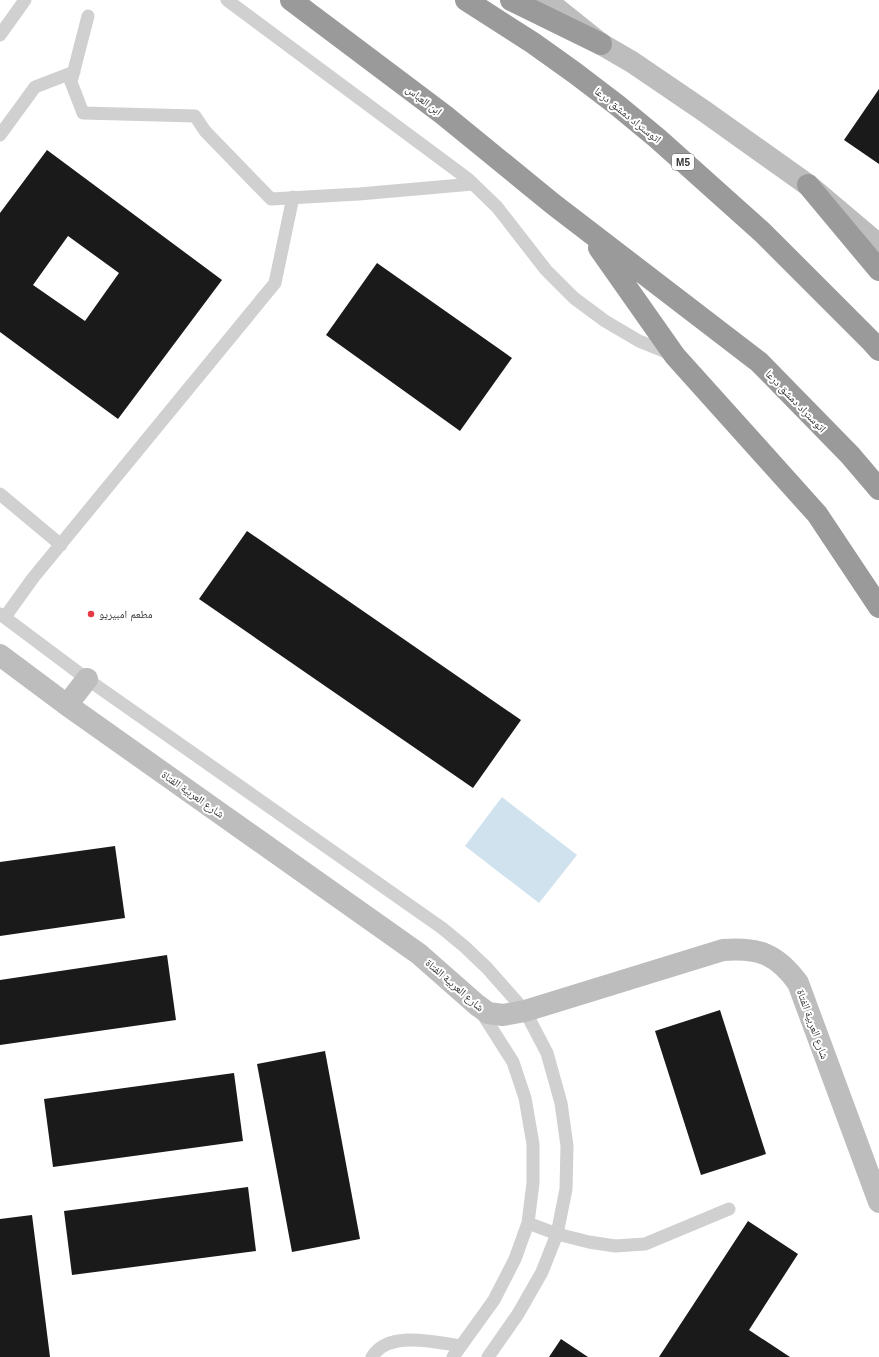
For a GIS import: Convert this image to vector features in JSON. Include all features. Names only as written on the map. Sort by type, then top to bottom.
[{"type":"highway","name":"ابن العباس","points":[[291,0],[444,115],[553,204]]},
{"type":"highway","name":"اتوستراد دمشق درعا","points":[[466,0],[575,73],[617,105],[656,138],[762,232],[879,350]]},
{"type":"highway","points":[[511,0],[601,44]]},
{"type":"highway","points":[[808,185],[879,270]]},
{"type":"highway","name":"اتوستراد دمشق درعا","points":[[553,204],[759,362],[850,455],[879,489]]},
{"type":"highway","points":[[586,229],[675,356],[817,514],[879,607]]},
{"type":"street","points":[[546,0],[601,44],[632,62],[704,111],[808,185],[879,245]]},
{"type":"street","name":"شارع العربية الفتاة","points":[[0,655],[67,705],[419,954],[476,1006],[488,1013],[503,1015],[525,1011],[723,950],[740,948],[758,951],[774,958],[788,969],[798,983],[879,1202]]},
{"type":"street","points":[[67,705],[87,679]]},
{"type":"lane","points":[[0,35],[25,0]]},
{"type":"lane","points":[[227,0],[435,154],[472,184],[497,207],[546,270],[574,298],[605,321],[639,341],[675,356]]},
{"type":"lane","points":[[88,16],[71,82],[83,113],[195,116],[205,130],[271,199],[359,194],[472,184]]},
{"type":"lane","points":[[0,135],[35,87],[74,72]]},
{"type":"lane","points":[[293,197],[275,283],[3,616],[87,679],[442,928],[466,947],[487,968],[525,1011],[547,1053],[561,1104],[567,1146],[566,1189],[557,1234],[542,1272],[518,1314],[488,1357]]},
{"type":"lane","points":[[0,494],[61,545]]},
{"type":"lane","points":[[453,1357],[494,1300],[515,1259],[528,1223],[533,1183],[533,1144],[525,1098],[513,1062],[476,1006]]},
{"type":"lane","points":[[528,1223],[557,1234],[589,1242],[614,1246],[645,1244],[729,1209]]},
{"type":"lane","points":[[372,1357],[374,1352],[383,1345],[394,1341],[405,1340],[435,1342],[461,1346]]},
{"type":"water","points":[[502,797],[577,855],[539,903],[465,846]]},
{"type":"building","points":[[879,89],[879,164],[844,140]]},
{"type":"building","points":[[47,150],[222,280],[118,419],[0,332],[0,213]],"holes":[[[68,236],[119,273],[85,321],[33,285]]]},
{"type":"building","points":[[377,263],[512,358],[460,431],[326,335]]},
{"type":"building","points":[[247,531],[521,720],[473,788],[199,599]]},
{"type":"building","points":[[115,846],[125,918],[0,936],[0,862]]},
{"type":"building","points":[[167,955],[176,1020],[0,1045],[0,980]]},
{"type":"building","points":[[720,1010],[766,1154],[701,1175],[655,1031]]},
{"type":"building","points":[[325,1051],[360,1239],[292,1252],[257,1064]]},
{"type":"building","points":[[234,1073],[243,1141],[53,1167],[44,1099]]},
{"type":"building","points":[[248,1187],[256,1251],[72,1275],[64,1211]]},
{"type":"building","points":[[32,1215],[50,1357],[0,1357],[0,1219]]},
{"type":"building","points":[[748,1221],[798,1254],[749,1330],[790,1357],[659,1357]]},
{"type":"building","points":[[561,1339],[588,1357],[549,1357]]},
{"type":"place","name":"مطعم امبيريو","points":[[91,614]]}]
